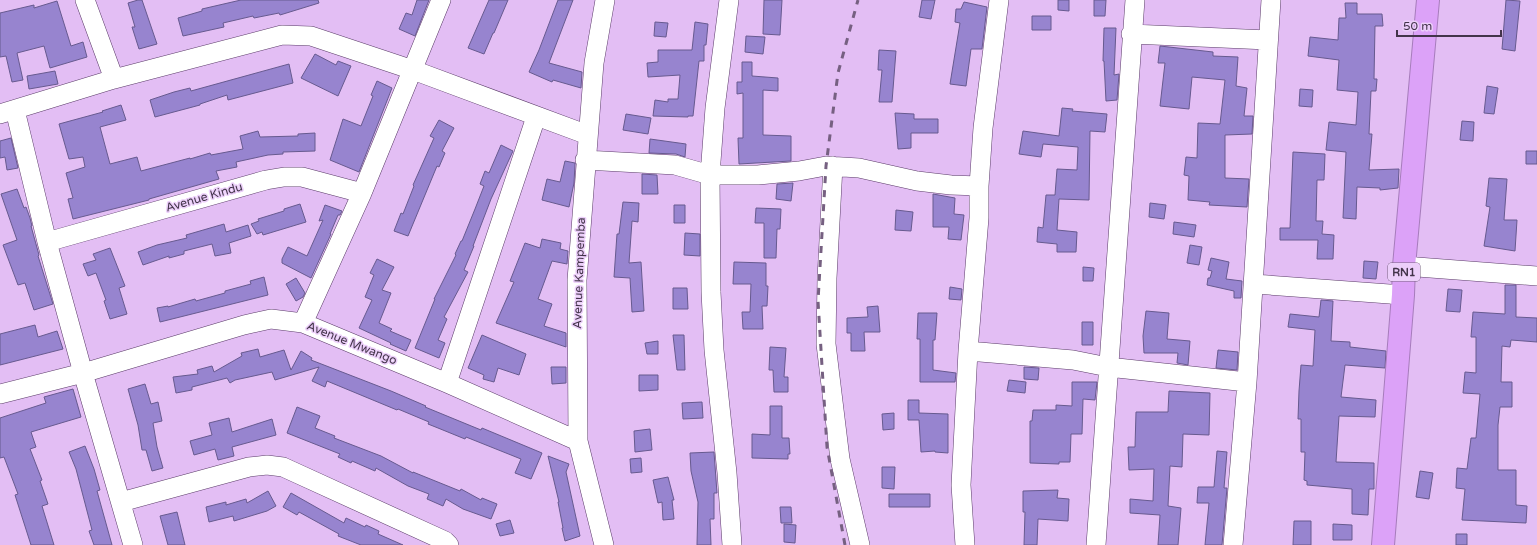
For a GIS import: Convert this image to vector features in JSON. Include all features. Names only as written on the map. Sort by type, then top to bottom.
[{"type":"highway","name":"RN1","points":[[1383,545],[1404,266],[1428,0]]},
{"type":"street","points":[[85,0],[114,79]]},
{"type":"street","points":[[303,323],[362,193],[441,0]]},
{"type":"street","name":"Avenue Kampemba","points":[[604,545],[578,441],[577,280],[594,63],[605,0]]},
{"type":"street","points":[[728,0],[715,108],[710,175],[711,292],[714,350],[727,473],[732,545]]},
{"type":"street","points":[[965,545],[961,485],[968,351],[979,218],[979,186],[983,128],[999,0]]},
{"type":"street","points":[[1096,545],[1134,0]]},
{"type":"street","points":[[1233,545],[1254,284],[1271,0]]},
{"type":"street","points":[[1131,34],[1268,40]]},
{"type":"street","points":[[133,545],[82,373],[47,242],[7,112],[114,79],[282,35],[311,36],[413,70],[536,117],[588,135]]},
{"type":"street","points":[[448,382],[536,117]]},
{"type":"street","points":[[586,160],[675,165],[710,175],[758,175],[833,166],[859,168],[917,181],[951,185],[979,186]]},
{"type":"street","points":[[833,166],[827,278],[826,344],[840,459],[860,545]]},
{"type":"street","name":"Avenue Kindu","points":[[47,242],[266,180],[284,177],[302,177],[362,193]]},
{"type":"street","points":[[1404,266],[1537,276]]},
{"type":"street","points":[[1254,284],[1403,295]]},
{"type":"street","name":"Avenue Mwango","points":[[0,394],[82,373],[244,325],[271,319],[303,323],[448,382],[578,441]]},
{"type":"street","points":[[968,351],[1073,360],[1108,367],[1247,382]]},
{"type":"street","points":[[121,502],[249,467],[267,465],[283,467],[445,541],[449,545]]},
{"type":"building","points":[[142,0],[157,44],[139,49],[132,27],[135,27],[128,3]]},
{"type":"building","points":[[241,0],[318,0],[319,3],[280,15],[279,13],[254,18],[253,16],[223,23],[224,27],[183,36],[178,18],[202,11],[202,9]]},
{"type":"building","points":[[417,0],[429,0],[415,36],[399,29],[406,13],[412,15]]},
{"type":"building","points":[[489,0],[508,0],[484,54],[468,48]]},
{"type":"building","points":[[558,0],[573,0],[549,63],[582,72],[581,88],[553,80],[552,82],[529,72]]},
{"type":"building","points":[[764,0],[782,0],[780,35],[763,34]]},
{"type":"building","points":[[922,0],[935,0],[931,19],[919,17]]},
{"type":"building","points":[[1058,0],[1069,0],[1069,11],[1058,10]]},
{"type":"building","points":[[1094,0],[1106,0],[1105,16],[1094,16]]},
{"type":"building","points":[[1506,0],[1520,1],[1515,51],[1502,49]]},
{"type":"building","points":[[57,1],[71,46],[83,42],[87,57],[50,68],[44,46],[17,53],[23,80],[12,82],[6,56],[0,57],[0,13],[34,5],[34,8]]},
{"type":"building","points":[[964,2],[987,7],[982,49],[971,49],[966,86],[950,84],[960,23],[955,22],[956,9],[961,9]]},
{"type":"building","points":[[1345,3],[1357,3],[1357,14],[1382,14],[1383,26],[1375,26],[1374,79],[1377,79],[1376,91],[1371,91],[1369,134],[1372,134],[1369,170],[1399,169],[1398,188],[1380,190],[1380,188],[1357,187],[1356,219],[1343,218],[1346,152],[1326,150],[1329,122],[1356,125],[1358,92],[1337,90],[1339,60],[1308,56],[1310,37],[1338,40],[1339,18],[1346,18]]},
{"type":"building","points":[[1032,16],[1051,16],[1051,30],[1032,30]]},
{"type":"building","points":[[655,22],[668,23],[666,37],[654,36]]},
{"type":"building","points":[[695,22],[708,24],[706,45],[704,45],[704,61],[699,61],[693,116],[653,116],[655,100],[668,102],[668,99],[678,99],[680,75],[648,77],[647,63],[658,62],[658,50],[692,50]]},
{"type":"building","points":[[1104,28],[1116,28],[1114,75],[1119,74],[1117,100],[1106,101],[1103,61]]},
{"type":"building","points":[[746,36],[765,37],[763,54],[745,52]]},
{"type":"building","points":[[1160,46],[1213,52],[1213,56],[1238,57],[1236,86],[1247,88],[1244,116],[1253,116],[1252,134],[1225,135],[1225,178],[1249,179],[1247,207],[1209,205],[1210,202],[1188,200],[1189,176],[1184,175],[1186,157],[1197,158],[1198,123],[1220,124],[1225,80],[1192,77],[1189,109],[1160,106],[1165,63],[1158,63]]},
{"type":"building","points":[[879,50],[896,51],[892,102],[879,102],[882,70],[878,70]]},
{"type":"building","points":[[315,54],[336,65],[338,61],[351,66],[338,96],[301,78]]},
{"type":"building","points":[[742,62],[752,62],[752,76],[778,78],[778,91],[763,90],[763,135],[791,136],[791,161],[739,164],[738,138],[743,138],[743,93],[737,94],[737,82],[742,82]]},
{"type":"building","points":[[289,64],[293,83],[228,100],[227,95],[200,105],[155,117],[150,100],[174,92],[190,88],[191,91]]},
{"type":"building","points":[[55,71],[58,84],[29,89],[27,76]]},
{"type":"building","points":[[377,81],[392,88],[359,172],[330,160],[343,119],[361,126],[373,96],[371,95]]},
{"type":"building","points":[[1487,86],[1498,88],[1494,114],[1484,113]]},
{"type":"building","points":[[1300,89],[1313,90],[1312,107],[1299,106]]},
{"type":"building","points":[[121,105],[126,120],[100,127],[110,164],[137,157],[141,171],[210,153],[211,155],[243,149],[240,136],[258,131],[260,137],[298,136],[298,134],[315,133],[315,151],[283,152],[283,154],[268,155],[236,162],[237,167],[216,171],[219,179],[149,200],[73,219],[68,199],[73,198],[66,173],[85,167],[83,157],[69,159],[59,124],[103,112],[102,111]]},
{"type":"building","points":[[1062,108],[1073,109],[1072,111],[1107,114],[1105,132],[1090,131],[1089,200],[1059,199],[1057,230],[1077,232],[1076,252],[1057,252],[1057,244],[1037,242],[1038,227],[1043,228],[1046,195],[1055,195],[1057,169],[1077,170],[1078,147],[1043,144],[1041,157],[1019,154],[1023,131],[1059,136]]},
{"type":"building","points":[[895,113],[914,114],[914,119],[938,119],[938,133],[911,133],[911,148],[898,149]]},
{"type":"building","points":[[626,114],[651,118],[648,134],[623,130]]},
{"type":"building","points":[[439,120],[454,128],[442,151],[445,153],[439,167],[437,166],[408,236],[394,231],[401,213],[403,214],[414,186],[413,185],[434,138],[430,136]]},
{"type":"building","points":[[1462,121],[1474,122],[1473,141],[1460,140]]},
{"type":"building","points":[[11,138],[18,168],[7,170],[5,157],[0,158],[0,141]]},
{"type":"building","points":[[650,139],[686,144],[685,157],[676,154],[649,153]]},
{"type":"building","points":[[501,145],[513,151],[491,199],[464,270],[468,272],[444,317],[447,319],[438,340],[445,343],[439,358],[415,348],[434,299],[456,255],[455,254],[475,209],[484,186],[480,184],[485,171],[489,173]]},
{"type":"building","points":[[1526,151],[1537,151],[1537,164],[1526,164]]},
{"type":"building","points":[[1293,152],[1325,154],[1324,180],[1317,180],[1316,221],[1323,221],[1322,234],[1334,235],[1333,259],[1317,259],[1318,240],[1280,240],[1280,228],[1290,228]]},
{"type":"building","points":[[565,161],[575,163],[574,183],[569,207],[542,200],[547,179],[560,182]]},
{"type":"building","points":[[642,174],[657,175],[658,194],[642,194]]},
{"type":"building","points":[[1489,178],[1507,179],[1504,220],[1517,220],[1515,251],[1484,246],[1490,207],[1486,206]]},
{"type":"building","points":[[793,183],[791,201],[776,199],[777,184]]},
{"type":"building","points":[[17,189],[24,208],[26,207],[30,218],[38,256],[53,304],[34,310],[25,283],[18,285],[3,245],[17,240],[1,194]]},
{"type":"building","points":[[933,194],[955,198],[954,214],[964,215],[961,240],[948,239],[949,227],[933,227]]},
{"type":"building","points":[[623,202],[639,203],[638,222],[632,221],[629,263],[641,262],[644,311],[632,312],[630,278],[614,277],[617,234],[619,234]]},
{"type":"building","points":[[1150,203],[1166,205],[1164,219],[1149,217]]},
{"type":"building","points":[[300,204],[306,222],[263,235],[262,232],[257,234],[251,224],[259,221],[258,219],[284,211],[284,209]]},
{"type":"building","points":[[325,205],[342,211],[340,215],[338,215],[311,278],[282,263],[282,259],[288,247],[307,256],[323,220],[319,221]]},
{"type":"building","points":[[674,205],[685,205],[685,223],[674,223]]},
{"type":"building","points":[[756,208],[781,209],[780,229],[777,229],[776,258],[764,258],[764,223],[755,223]]},
{"type":"building","points":[[896,210],[913,212],[911,231],[895,230]]},
{"type":"building","points":[[1174,222],[1196,225],[1194,237],[1173,234]]},
{"type":"building","points":[[224,224],[226,232],[248,225],[251,236],[229,243],[231,253],[215,256],[212,244],[184,251],[184,254],[169,258],[169,256],[143,265],[138,252],[157,245],[187,238],[186,235]]},
{"type":"building","points":[[685,233],[700,234],[700,256],[684,255]]},
{"type":"building","points":[[542,239],[561,243],[560,249],[568,251],[567,264],[552,261],[538,299],[552,304],[544,326],[566,333],[566,347],[496,323],[514,282],[510,281],[525,243],[540,248]]},
{"type":"building","points":[[1190,245],[1202,247],[1199,265],[1187,263]]},
{"type":"building","points":[[110,248],[125,286],[119,288],[127,314],[110,319],[104,301],[106,300],[96,273],[88,276],[83,264],[96,260],[93,254]]},
{"type":"building","points":[[1211,258],[1229,262],[1226,279],[1242,281],[1241,298],[1234,298],[1234,291],[1207,285],[1208,278],[1210,278],[1212,271],[1208,270]]},
{"type":"building","points":[[377,259],[394,267],[382,290],[391,293],[379,323],[392,329],[390,331],[411,340],[406,351],[359,328],[372,300],[365,297],[374,275],[370,273]]},
{"type":"building","points":[[1364,261],[1378,262],[1376,279],[1363,278]]},
{"type":"building","points":[[734,262],[766,263],[766,286],[768,286],[767,306],[762,306],[763,329],[743,329],[742,312],[750,312],[751,284],[733,284]]},
{"type":"building","points":[[1083,267],[1094,268],[1093,281],[1083,281]]},
{"type":"building","points":[[264,277],[268,295],[160,322],[157,308],[168,307],[195,299],[196,301],[225,293],[225,291],[251,284],[250,281]]},
{"type":"building","points":[[296,278],[305,293],[303,297],[296,301],[286,284]]},
{"type":"building","points":[[1505,285],[1516,285],[1516,317],[1537,318],[1537,342],[1511,340],[1510,347],[1502,346],[1501,382],[1512,382],[1512,407],[1500,407],[1498,425],[1498,470],[1516,470],[1516,505],[1527,506],[1526,523],[1462,520],[1465,489],[1456,488],[1457,468],[1467,469],[1471,438],[1476,438],[1480,394],[1463,393],[1465,372],[1476,373],[1476,337],[1471,337],[1473,312],[1505,314]]},
{"type":"building","points":[[950,287],[962,289],[961,300],[949,299]]},
{"type":"building","points":[[673,288],[687,288],[688,309],[673,309]]},
{"type":"building","points":[[1448,289],[1462,290],[1460,312],[1446,311]]},
{"type":"building","points":[[1321,300],[1333,301],[1331,341],[1350,342],[1350,347],[1386,351],[1385,368],[1345,365],[1341,397],[1376,400],[1375,417],[1339,416],[1336,462],[1374,463],[1374,489],[1369,489],[1368,515],[1352,514],[1352,489],[1307,485],[1307,481],[1304,480],[1305,452],[1301,452],[1301,419],[1298,419],[1299,391],[1301,365],[1313,366],[1315,330],[1288,327],[1290,314],[1319,317]]},
{"type":"building","points":[[878,306],[880,332],[864,332],[865,351],[851,351],[851,333],[847,333],[847,318],[868,317],[867,307]]},
{"type":"building","points":[[1146,311],[1169,313],[1167,339],[1190,341],[1188,365],[1177,363],[1178,353],[1144,353],[1143,336]]},
{"type":"building","points":[[918,313],[937,313],[935,340],[933,340],[933,370],[956,373],[955,382],[920,382],[920,339],[917,339]]},
{"type":"building","points":[[1082,322],[1093,322],[1093,345],[1082,345]]},
{"type":"building","points":[[35,325],[38,337],[57,331],[63,349],[0,365],[0,334]]},
{"type":"building","points":[[482,335],[526,354],[519,375],[498,368],[494,382],[483,379],[484,375],[468,368]]},
{"type":"building","points":[[673,335],[684,335],[685,370],[677,370]]},
{"type":"building","points":[[658,341],[658,354],[647,354],[645,343]]},
{"type":"building","points":[[770,347],[786,348],[784,377],[788,377],[788,392],[774,392],[773,370],[769,370]]},
{"type":"building","points":[[258,349],[260,357],[284,350],[291,370],[301,351],[312,358],[311,360],[391,391],[481,430],[482,428],[542,453],[531,479],[515,473],[521,459],[466,437],[465,439],[428,424],[429,422],[327,381],[325,387],[312,381],[319,367],[275,380],[272,372],[235,380],[230,383],[227,378],[192,387],[192,390],[176,393],[173,377],[198,374],[197,370],[212,366],[214,372],[242,356],[241,353]]},
{"type":"building","points":[[1218,350],[1238,352],[1237,370],[1216,368]]},
{"type":"building","points":[[551,367],[566,367],[566,383],[552,384]]},
{"type":"building","points":[[1024,367],[1039,368],[1038,380],[1024,379]]},
{"type":"building","points":[[639,375],[658,375],[658,390],[639,391]]},
{"type":"building","points":[[1009,380],[1026,382],[1025,393],[1007,391]]},
{"type":"building","points":[[1072,382],[1097,382],[1095,400],[1083,399],[1082,434],[1071,434],[1070,462],[1059,462],[1059,464],[1030,463],[1030,421],[1032,421],[1033,410],[1056,410],[1056,405],[1072,406]]},
{"type":"building","points":[[145,384],[151,404],[158,402],[162,421],[153,423],[157,447],[163,468],[152,471],[146,450],[142,450],[138,425],[128,389]]},
{"type":"building","points":[[73,389],[81,417],[31,432],[36,447],[30,449],[42,480],[40,481],[48,504],[42,506],[54,545],[31,545],[15,495],[18,494],[4,457],[0,458],[0,418],[46,403],[44,397]]},
{"type":"building","points":[[1169,391],[1210,393],[1209,435],[1183,434],[1182,467],[1170,466],[1168,506],[1181,508],[1178,545],[1158,545],[1160,515],[1130,513],[1130,499],[1153,501],[1154,469],[1129,470],[1128,447],[1135,447],[1136,412],[1168,412]]},
{"type":"building","points":[[908,400],[919,400],[919,413],[948,414],[948,453],[935,451],[921,452],[919,420],[908,420]]},
{"type":"building","points":[[702,402],[703,418],[683,419],[682,403]]},
{"type":"building","points":[[770,406],[782,406],[782,438],[789,438],[790,454],[788,454],[788,459],[752,458],[752,434],[770,435]]},
{"type":"building","points":[[297,407],[320,416],[315,428],[335,436],[334,438],[381,456],[413,473],[460,491],[461,489],[481,500],[482,498],[497,504],[491,519],[463,509],[446,499],[443,506],[427,499],[429,494],[408,486],[376,468],[375,471],[352,461],[351,463],[338,457],[340,454],[287,433]]},
{"type":"building","points":[[894,413],[894,429],[883,430],[882,414]]},
{"type":"building","points":[[229,418],[232,432],[272,419],[276,435],[232,447],[234,456],[218,460],[215,449],[194,455],[190,441],[212,435],[209,423]]},
{"type":"building","points":[[650,429],[652,450],[635,452],[634,431]]},
{"type":"building","points":[[85,446],[100,490],[97,491],[112,545],[94,545],[89,531],[92,530],[76,469],[69,452]]},
{"type":"building","points":[[1217,451],[1227,452],[1224,488],[1227,488],[1222,545],[1205,545],[1209,503],[1197,503],[1198,487],[1214,487]]},
{"type":"building","points":[[714,452],[717,493],[714,493],[714,519],[710,519],[711,545],[697,545],[698,502],[691,471],[690,453]]},
{"type":"building","points":[[548,456],[569,464],[566,472],[580,536],[565,541],[559,502]]},
{"type":"building","points":[[641,458],[642,472],[631,473],[630,459]]},
{"type":"building","points":[[882,467],[895,467],[894,489],[882,488]]},
{"type":"building","points":[[1420,471],[1433,473],[1429,499],[1416,497]]},
{"type":"building","points":[[668,477],[674,500],[672,500],[674,519],[663,520],[662,502],[658,503],[653,480]]},
{"type":"building","points":[[1058,490],[1057,498],[1069,499],[1068,521],[1038,519],[1037,545],[1024,545],[1025,512],[1023,512],[1023,491]]},
{"type":"building","points":[[268,491],[276,506],[267,511],[234,521],[233,516],[209,522],[206,507],[226,502],[226,505],[246,499],[247,503]]},
{"type":"building","points":[[291,493],[344,523],[346,518],[365,527],[366,525],[379,531],[378,534],[403,545],[361,545],[338,536],[339,534],[299,512],[297,515],[283,507]]},
{"type":"building","points":[[889,494],[930,494],[930,507],[889,507]]},
{"type":"building","points":[[780,507],[791,507],[792,523],[781,523]]},
{"type":"building","points":[[177,512],[185,545],[168,545],[160,516]]},
{"type":"building","points":[[510,520],[514,533],[500,536],[496,524]]},
{"type":"building","points":[[1294,521],[1311,521],[1311,545],[1293,545]]},
{"type":"building","points":[[784,524],[796,525],[795,543],[784,542]]},
{"type":"building","points":[[1333,524],[1352,525],[1352,540],[1333,540]]},
{"type":"building","points":[[1456,534],[1467,534],[1467,545],[1456,545]]},
{"type":"railway","points":[[845,545],[827,447],[818,301],[826,166],[838,73],[858,0]]}]
